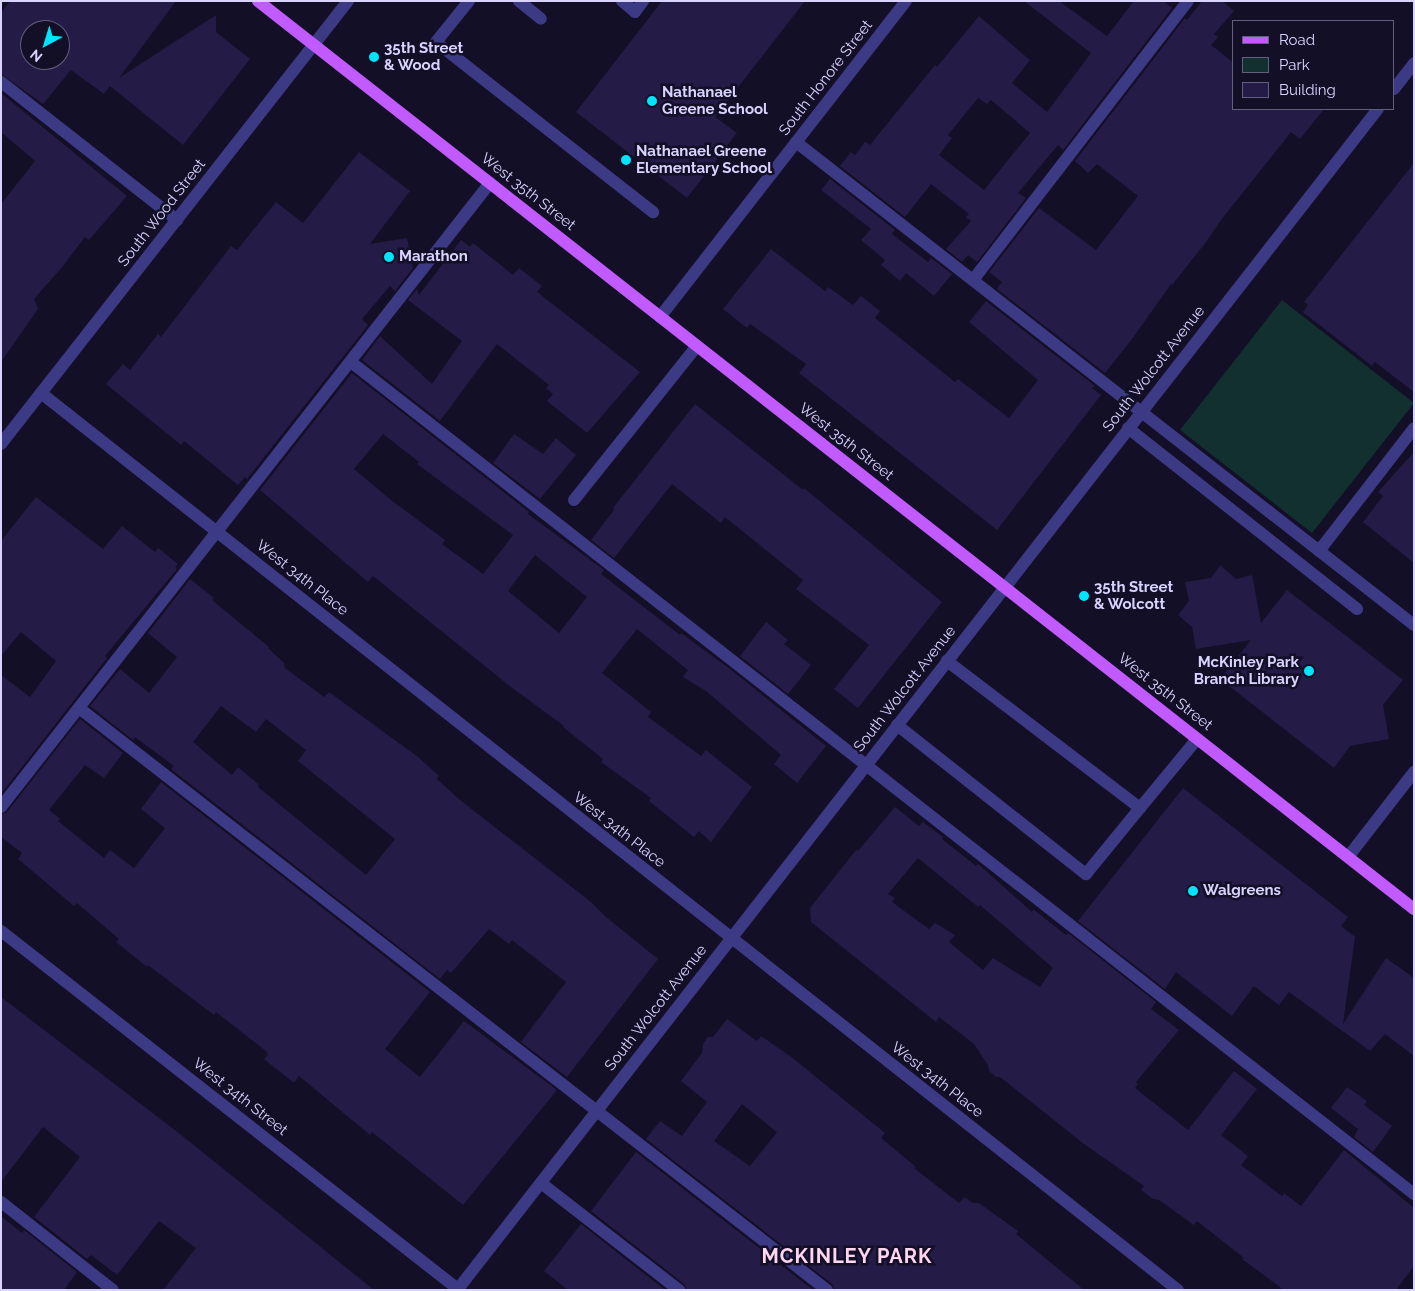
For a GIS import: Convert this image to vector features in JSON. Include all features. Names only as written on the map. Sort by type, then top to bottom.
[{"type":"main road","name":"West 35th Street","points":[[258,1],[1414,909]]},
{"type":"street","name":"South Wood Street","points":[[1,444],[348,1]]},
{"type":"street","points":[[469,1],[436,42],[653,212]]},
{"type":"street","points":[[519,1],[541,19]]},
{"type":"street","points":[[622,1],[635,12],[643,1]]},
{"type":"street","name":"South Honore Street","points":[[660,317],[906,1]]},
{"type":"street","points":[[973,280],[1188,1]]},
{"type":"street","points":[[1395,87],[1414,63]]},
{"type":"street","points":[[3,86],[177,220]]},
{"type":"street","name":"South Wolcott Avenue","points":[[459,1290],[1004,587],[1377,110]]},
{"type":"street","points":[[796,142],[1414,625]]},
{"type":"street","points":[[1,807],[490,183]]},
{"type":"street","points":[[574,500],[698,346]]},
{"type":"street","points":[[351,362],[1414,1194]]},
{"type":"street","name":"West 34th Place","points":[[41,393],[1178,1290]]},
{"type":"street","points":[[1128,428],[1357,610]]},
{"type":"street","points":[[1319,550],[1414,428]]},
{"type":"street","points":[[947,661],[1140,808]]},
{"type":"street","points":[[79,708],[827,1290]]},
{"type":"street","points":[[897,725],[1086,874],[1197,738]]},
{"type":"street","points":[[1348,857],[1414,772]]},
{"type":"street","name":"West 34th Street","points":[[1,931],[459,1290]]},
{"type":"street","points":[[541,1183],[679,1290]]},
{"type":"street","points":[[1,1202],[113,1290]]},
{"type":"green space","points":[[1282,300],[1414,403],[1312,533],[1180,430]]},
{"type":"building","points":[[10,1],[176,1],[119,78],[216,15],[216,32],[250,59],[183,145],[110,86],[104,94],[71,70],[43,104],[1,74],[1,13]]},
{"type":"building","name":"Nathanael Greene School","points":[[662,1],[805,1],[715,117],[737,133],[687,198],[576,112]]},
{"type":"building","points":[[1024,1],[1059,1],[1107,36],[1134,1],[1163,1],[1172,8],[1063,150],[1058,145],[1018,193],[1026,198],[977,262],[968,255],[962,262],[946,249],[971,221],[966,217],[969,214],[931,184],[905,217],[840,166],[851,152],[855,155],[865,142],[870,145],[935,65],[937,67],[979,16],[1030,60],[1012,83],[1047,112],[1091,53]],"holes":[[[978,98],[987,104],[991,100],[1030,133],[984,190],[939,155],[952,138],[948,135]]]},
{"type":"building","points":[[1202,1],[1222,1],[1234,11],[1214,34],[1218,37],[1211,45],[1232,61],[1232,110],[1323,110],[1300,139],[1291,132],[1171,284],[1105,373],[997,289],[1002,282],[989,272],[1039,208],[1096,250],[1138,196],[1097,164],[1088,173],[1075,161],[1185,18],[1187,20]]},
{"type":"building","points":[[1,93],[127,196],[89,240],[85,237],[34,299],[38,309],[1,362],[1,204],[35,161],[1,132]]},
{"type":"building","points":[[359,152],[410,191],[370,244],[407,238],[413,268],[395,291],[390,286],[362,319],[368,325],[247,479],[245,477],[238,485],[184,441],[181,445],[106,384],[123,364],[130,370],[158,334],[161,337],[231,246],[237,250],[276,202],[303,223]]},
{"type":"building","points":[[1414,163],[1414,392],[1375,362],[1372,366],[1303,312],[1308,305],[1304,302]]},
{"type":"building","points":[[830,179],[895,230],[892,234],[928,262],[931,258],[952,274],[934,296],[906,273],[900,281],[881,265],[885,260],[861,240],[871,229],[821,190]]},
{"type":"building","points":[[461,240],[470,247],[473,243],[513,275],[519,268],[542,286],[537,292],[640,372],[587,433],[547,401],[553,394],[546,388],[549,385],[497,344],[440,421],[362,360],[380,336],[432,384],[462,341],[408,300],[417,289],[419,295]]},
{"type":"building","points":[[771,249],[825,291],[828,287],[853,305],[861,296],[880,311],[875,318],[955,382],[958,379],[1009,418],[1038,380],[969,322],[986,301],[1095,386],[1092,388],[1101,395],[997,530],[799,373],[806,364],[750,324],[747,328],[723,309]]},
{"type":"building","points":[[352,373],[529,512],[528,514],[604,570],[601,574],[680,635],[681,633],[730,669],[826,746],[797,783],[774,764],[781,755],[706,691],[683,677],[688,670],[637,629],[602,673],[651,712],[648,717],[701,756],[706,750],[752,787],[711,842],[699,831],[694,837],[649,801],[651,798],[601,762],[603,759],[564,726],[511,687],[373,576],[368,582],[260,490]],"holes":[[[383,434],[419,462],[417,464],[513,535],[483,574],[442,544],[445,540],[391,500],[354,469]],[[535,555],[587,597],[559,633],[508,591]]]},
{"type":"building","points":[[695,404],[803,490],[804,488],[942,602],[858,708],[834,689],[869,645],[796,589],[803,580],[725,517],[721,523],[672,484],[614,558],[591,540],[614,510],[613,508]]},
{"type":"building","points":[[514,434],[543,454],[556,438],[576,455],[540,499],[493,463]]},
{"type":"building","points":[[1414,452],[1414,563],[1363,522],[1383,496],[1378,492]]},
{"type":"building","points":[[36,497],[103,549],[122,526],[155,552],[158,548],[178,564],[175,567],[177,569],[105,656],[107,658],[1,794],[1,675],[30,697],[56,661],[21,632],[1,656],[1,541]]},
{"type":"building","name":"McKinley Park Branch Library","points":[[1220,565],[1236,579],[1252,575],[1261,623],[1287,590],[1403,680],[1383,705],[1389,739],[1350,746],[1334,768],[1220,679],[1251,640],[1196,649],[1192,627],[1178,615],[1189,601],[1185,582],[1211,578]]},
{"type":"building","points":[[190,579],[214,598],[212,600],[269,647],[284,663],[285,668],[324,697],[329,692],[418,757],[439,776],[437,779],[460,800],[591,902],[606,917],[658,959],[567,1077],[521,1042],[566,982],[512,940],[509,944],[489,929],[451,973],[447,970],[440,979],[171,769],[174,766],[135,737],[133,740],[90,706],[120,669],[149,693],[177,657],[148,633]],"holes":[[[221,706],[256,732],[266,719],[306,750],[298,761],[395,839],[366,875],[258,787],[259,785],[238,767],[232,775],[193,742]]]},
{"type":"building","points":[[766,622],[788,640],[784,644],[811,665],[788,694],[740,656]]},
{"type":"building","points":[[80,719],[123,753],[104,778],[85,765],[49,810],[60,819],[58,821],[104,858],[110,850],[134,868],[165,828],[141,809],[161,782],[430,992],[385,1049],[420,1077],[464,1021],[557,1090],[463,1205],[372,1132],[370,1135],[299,1076],[294,1083],[264,1059],[268,1055],[266,1051],[216,1012],[214,1015],[148,965],[147,967],[116,942],[119,939],[77,903],[74,906],[18,859],[22,853],[1,837],[1,815],[7,812]]},
{"type":"building","points":[[1183,788],[1348,917],[1341,926],[1355,937],[1343,1024],[1386,958],[1414,978],[1414,1056],[1385,1034],[1370,1051],[1289,992],[1279,1005],[1254,986],[1232,1016],[1176,972],[1165,989],[1078,921]]},
{"type":"building","points":[[895,807],[919,826],[923,822],[976,866],[978,864],[1032,912],[1033,909],[1066,935],[1068,933],[1156,1002],[1151,1009],[1179,1030],[1136,1082],[1138,1084],[1135,1088],[1188,1130],[1234,1071],[1257,1089],[1221,1135],[1248,1156],[1241,1165],[1282,1196],[1284,1193],[1301,1206],[1344,1150],[1414,1208],[1414,1266],[1396,1290],[1284,1290],[1242,1259],[1244,1258],[1197,1221],[1194,1225],[1159,1200],[1153,1199],[1141,1190],[1144,1186],[1084,1144],[1000,1077],[996,1077],[989,1071],[988,1065],[974,1044],[939,1017],[936,1022],[811,922],[810,908],[856,850],[858,851]],"holes":[[[918,858],[978,907],[980,905],[1053,968],[1040,987],[993,958],[983,970],[949,942],[955,935],[935,923],[929,929],[892,902],[895,898],[888,894]]]},
{"type":"building","points":[[1,997],[180,1134],[374,1290],[163,1290],[196,1248],[159,1221],[117,1275],[91,1255],[87,1259],[34,1217],[80,1157],[43,1127],[1,1182]]},
{"type":"building","points":[[727,1019],[757,1041],[761,1036],[790,1056],[885,1133],[881,1138],[916,1167],[914,1168],[959,1203],[964,1197],[973,1203],[979,1203],[1018,1231],[1016,1234],[1084,1290],[835,1290],[832,1284],[646,1139],[660,1121],[682,1136],[707,1102],[681,1081],[702,1053],[703,1044],[708,1037],[713,1037]],"holes":[[[742,1104],[777,1132],[750,1166],[714,1141]]]},
{"type":"building","points":[[1347,1087],[1367,1101],[1364,1105],[1392,1126],[1373,1152],[1354,1137],[1358,1129],[1331,1108]]},
{"type":"building","points":[[636,1152],[813,1290],[687,1290],[684,1284],[591,1211]]},
{"type":"building","points":[[1,1216],[22,1233],[24,1230],[77,1272],[64,1290],[1,1290]]},
{"type":"building","points":[[581,1224],[665,1290],[568,1290],[544,1271]]},
{"type":"place","name":"35th Street & Wood","points":[[374,57]]},
{"type":"place","name":"Nathanael Greene School","points":[[652,101]]},
{"type":"place","name":"Nathanael Greene Elementary School","points":[[626,160]]},
{"type":"place","name":"Marathon","points":[[389,257]]},
{"type":"place","name":"35th Street & Wolcott","points":[[1084,596]]},
{"type":"place","name":"McKinley Park Branch Library","points":[[1309,671]]},
{"type":"place","name":"Walgreens","points":[[1193,891]]},
{"type":"district","name":"MCKINLEY PARK","points":[[847,1256]]}]
